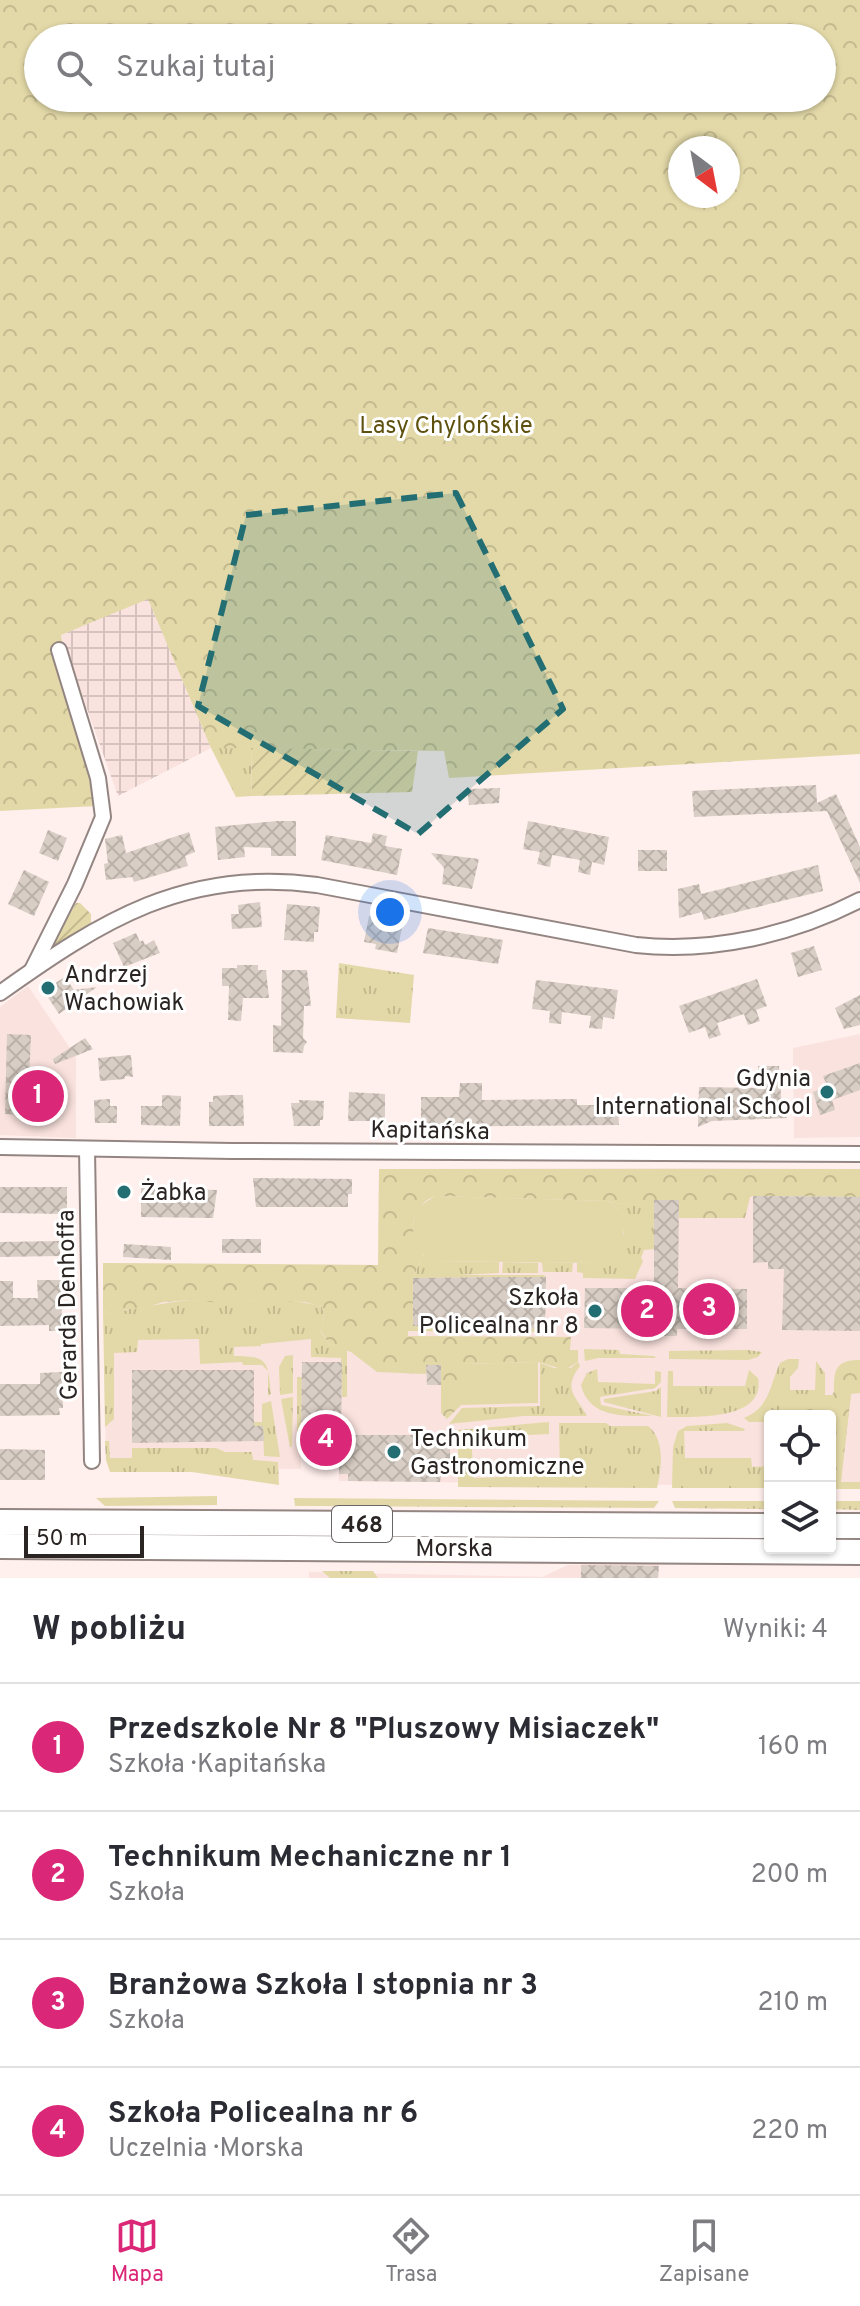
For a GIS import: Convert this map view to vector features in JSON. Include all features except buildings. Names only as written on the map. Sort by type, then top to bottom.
[{"type":"main road","name":"Morska","points":[[0,1522],[764,1526]]},
{"type":"main road","points":[[836,1526],[860,1526]]},
{"type":"main road","name":"Morska","points":[[0,1546],[860,1552]]},
{"type":"street","points":[[32,970],[75,884],[103,817],[102,802],[59,650]]},
{"type":"street","points":[[0,993],[106,922],[179,893],[245,883],[298,882],[670,949],[764,937],[817,920],[860,900]]},
{"type":"street","name":"Kapitańska","points":[[0,1147],[801,1156],[860,1154]]},
{"type":"street","name":"Gerarda Denhoffa","points":[[87,1149],[92,1461]]},
{"type":"highlighted area","points":[[456,493],[563,709],[418,834],[198,706],[246,515]]},
{"type":"shaded area","points":[[148,598],[211,748],[118,796],[61,635]]},
{"type":"shaded area","points":[[28,986],[76,1057],[76,1138],[0,1135],[0,1007]]},
{"type":"shaded area","name":"Gdynia International School","points":[[860,1034],[860,1137],[794,1138],[793,1048]]},
{"type":"shaded area","points":[[379,1169],[860,1169],[860,1487],[836,1486],[836,1410],[764,1410],[764,1486],[339,1481],[338,1455],[301,1455],[301,1469],[111,1468],[106,1460],[103,1263],[378,1265]]},
{"type":"shaded area","points":[[581,1562],[659,1563],[658,1578],[309,1578],[309,1572],[542,1577],[568,1565],[581,1565]]},
{"type":"green space","name":"Lasy Chylońskie","points":[[0,0],[860,0],[860,754],[449,778],[444,751],[211,748],[148,599],[61,635],[96,806],[0,811]]},
{"type":"green space","points":[[211,748],[251,748],[252,796],[236,797]]},
{"type":"green space","points":[[251,748],[418,751],[412,792],[252,796]]},
{"type":"green space","points":[[76,903],[91,914],[91,923],[54,947],[52,945]]},
{"type":"green space","points":[[339,963],[414,975],[410,1023],[336,1018]]},
{"type":"green space","points":[[379,1169],[860,1169],[860,1197],[753,1196],[750,1197],[745,1218],[679,1218],[678,1200],[620,1204],[608,1201],[435,1196],[420,1207],[414,1221],[415,1238],[423,1255],[413,1278],[413,1326],[545,1329],[545,1332],[408,1331],[408,1336],[571,1337],[570,1350],[578,1350],[578,1362],[565,1370],[538,1362],[461,1364],[461,1405],[447,1419],[441,1413],[441,1365],[426,1365],[426,1374],[377,1372],[351,1352],[329,1344],[321,1331],[322,1307],[305,1302],[261,1300],[220,1303],[191,1300],[127,1309],[112,1316],[103,1309],[103,1263],[378,1265]]},
{"type":"green space","points":[[435,1196],[608,1201],[621,1212],[623,1237],[616,1250],[595,1263],[434,1261],[417,1246],[413,1223],[417,1208]]},
{"type":"green space","points":[[655,1200],[654,1249],[644,1250],[635,1279],[583,1278],[583,1273],[577,1272],[577,1263],[595,1263],[624,1234],[621,1212],[608,1201],[620,1204]]},
{"type":"green space","points":[[423,1255],[434,1261],[499,1262],[499,1273],[460,1275],[546,1277],[413,1278]]},
{"type":"green space","points":[[503,1262],[538,1263],[538,1273],[502,1273]]},
{"type":"green space","points":[[542,1262],[573,1263],[572,1272],[543,1272]]},
{"type":"green space","points":[[191,1300],[273,1300],[322,1307],[321,1332],[329,1344],[347,1350],[347,1397],[342,1397],[341,1358],[311,1357],[311,1339],[234,1347],[234,1356],[260,1359],[268,1371],[262,1365],[243,1365],[242,1362],[200,1364],[199,1339],[138,1340],[137,1352],[114,1353],[114,1419],[105,1427],[103,1309],[112,1316],[130,1309]]},
{"type":"green space","points":[[584,1349],[619,1350],[620,1354],[656,1358],[598,1358],[585,1361]]},
{"type":"green space","points":[[669,1351],[762,1352],[748,1360],[669,1359]]},
{"type":"green space","points":[[293,1355],[293,1393],[280,1395],[279,1367],[285,1356]]},
{"type":"green space","points":[[799,1359],[798,1368],[790,1377],[790,1390],[815,1390],[816,1361],[825,1373],[825,1395],[834,1395],[835,1374],[840,1365],[860,1360],[860,1376],[853,1376],[841,1482],[860,1482],[860,1489],[836,1489],[836,1410],[764,1410],[764,1422],[749,1422],[744,1418],[753,1414],[764,1402],[780,1363]]},
{"type":"green space","points":[[538,1362],[538,1403],[461,1405],[461,1364]]},
{"type":"green space","points":[[578,1362],[580,1366],[571,1387],[587,1416],[524,1416],[449,1424],[462,1408],[540,1406],[540,1363],[554,1368],[571,1368]]},
{"type":"green space","points":[[597,1369],[598,1382],[655,1384],[655,1371],[661,1372],[661,1382],[655,1388],[600,1397],[601,1405],[653,1416],[610,1413],[592,1404],[581,1385],[587,1373]]},
{"type":"green space","points":[[749,1370],[758,1378],[757,1392],[751,1402],[740,1409],[710,1416],[667,1417],[668,1371],[673,1371],[673,1386],[745,1386]]},
{"type":"green space","points":[[845,1371],[860,1376],[860,1393],[851,1394],[840,1487],[836,1486],[836,1410],[779,1410],[781,1403],[787,1401],[818,1403],[831,1399],[840,1375]]},
{"type":"green space","points":[[297,1377],[302,1377],[301,1442],[297,1443]]},
{"type":"green space","points":[[661,1387],[661,1417],[604,1402],[604,1399],[656,1391]]},
{"type":"green space","points":[[293,1397],[292,1447],[290,1447],[281,1399]]},
{"type":"green space","points":[[271,1401],[280,1457],[264,1456],[263,1426],[254,1426],[254,1422],[262,1422],[262,1404]]},
{"type":"green space","points":[[549,1422],[549,1434],[471,1438],[474,1478],[560,1475],[559,1423],[606,1423],[610,1426],[648,1426],[653,1432],[661,1454],[657,1488],[458,1487],[458,1430]]},
{"type":"green space","points":[[727,1423],[745,1429],[684,1431],[685,1458],[751,1458],[752,1467],[764,1466],[764,1488],[672,1488],[673,1447],[678,1431],[687,1426]]},
{"type":"green space","points":[[105,1441],[109,1441],[110,1458],[132,1458],[132,1448],[216,1448],[225,1452],[252,1452],[253,1460],[278,1462],[279,1485],[192,1472],[110,1472]]},
{"type":"green space","points":[[217,1496],[217,1505],[105,1506],[96,1498]]},
{"type":"green space","points":[[294,1498],[659,1501],[654,1508],[295,1506]]},
{"type":"green space","points":[[672,1501],[764,1501],[764,1509],[675,1508]]},
{"type":"green space","points":[[836,1501],[860,1501],[860,1510],[836,1509]]},
{"type":"green space","points":[[322,1571],[373,1571],[378,1578],[330,1578]]},
{"type":"place","name":"Andrzej Wachowiak","points":[[48,988]]},
{"type":"place","name":"Gdynia International School","points":[[827,1092]]},
{"type":"place","name":"Przedszkole Nr 8 \"Pluszowy Misiaczek\"","points":[[38,1096]]},
{"type":"place","name":"Żabka","points":[[124,1192]]},
{"type":"place","name":"Branżowa Szkoła I stopnia nr 3","points":[[709,1309]]},
{"type":"place","name":"Szkoła Policealna nr 8","points":[[595,1311]]},
{"type":"place","name":"Technikum Mechaniczne nr 1","points":[[647,1311]]},
{"type":"place","name":"Szkoła Policealna nr 6","points":[[326,1440]]},
{"type":"place","name":"Technikum Gastronomiczne","points":[[394,1452]]}]
